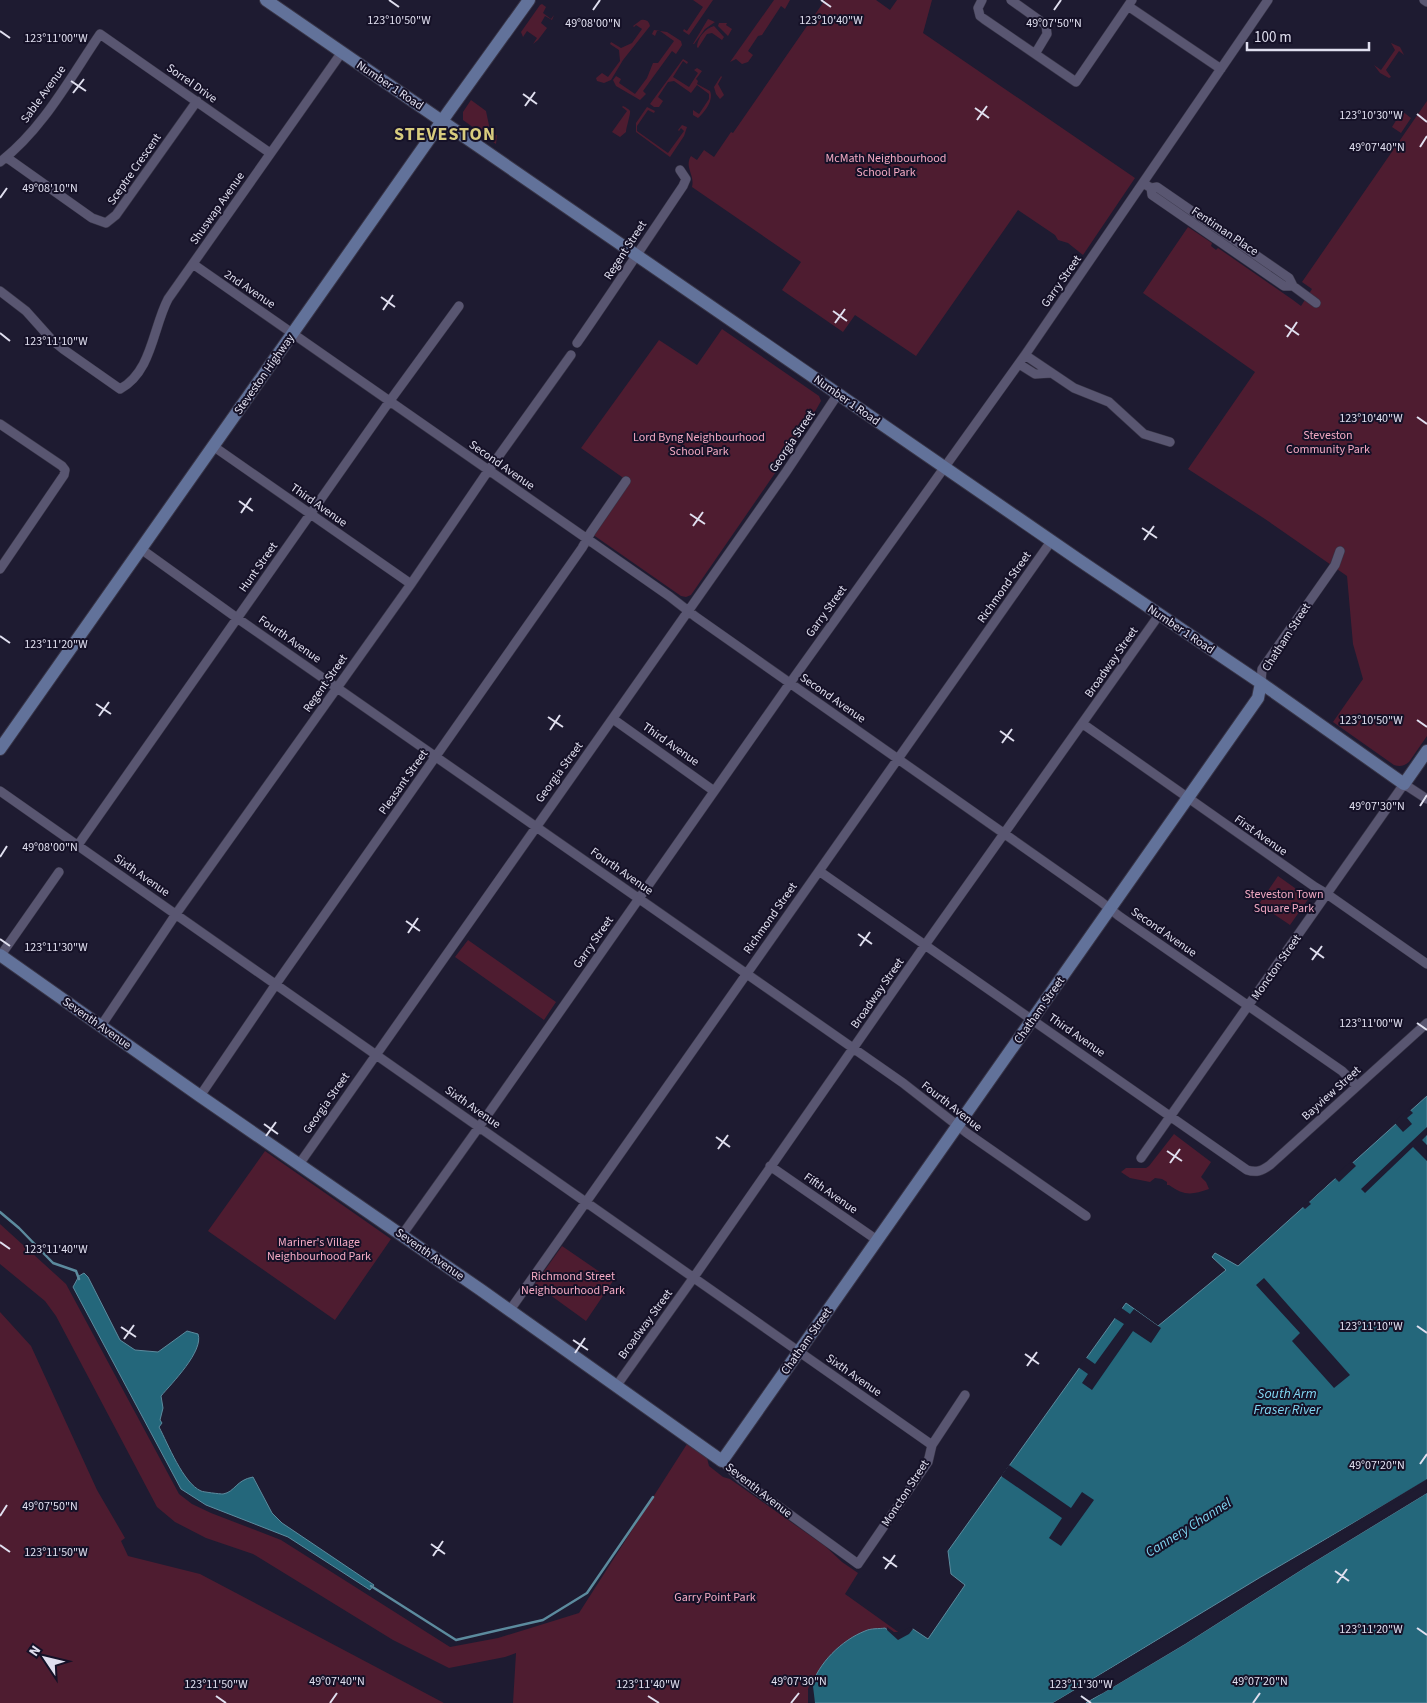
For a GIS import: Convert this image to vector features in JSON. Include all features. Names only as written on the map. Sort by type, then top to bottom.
[{"type":"street","name":"Number 1 Road","points":[[266,0],[1427,799]]},
{"type":"street","name":"Steveston Highway","points":[[0,749],[529,0]]},
{"type":"street","points":[[982,0],[978,8],[980,16],[1076,82],[1130,3],[1221,69]]},
{"type":"street","points":[[1011,0],[1046,25],[1047,34],[1035,54]]},
{"type":"street","name":"Garry Street","points":[[402,1235],[790,683],[946,468],[1147,185],[1221,69],[1268,0]]},
{"type":"street","name":"Sorrel Drive","points":[[100,34],[270,153]]},
{"type":"street","name":"Sable Avenue","points":[[3,160],[36,126],[100,34]]},
{"type":"street","name":"Shuswap Avenue","points":[[0,291],[21,306],[52,340],[67,353],[120,389],[126,386],[131,382],[150,351],[156,326],[164,308],[342,52]]},
{"type":"street","name":"Sceptre Crescent","points":[[3,160],[92,218],[106,223],[116,215],[196,101]]},
{"type":"street","name":"Regent Street","points":[[577,343],[683,186],[686,179],[680,170]]},
{"type":"street","name":"Fentiman Place","points":[[1147,185],[1157,187],[1289,278],[1293,286],[1316,303]]},
{"type":"street","name":"2nd Avenue","points":[[193,264],[292,333]]},
{"type":"street","name":"Hunt Street","points":[[78,845],[389,402],[460,306]]},
{"type":"street","name":"Second Avenue","points":[[292,333],[1342,1071],[1357,1086]]},
{"type":"street","name":"Regent Street","points":[[101,1026],[176,914],[411,584],[570,355]]},
{"type":"street","points":[[1025,355],[1074,388],[1110,402],[1144,434],[1170,442]]},
{"type":"street","points":[[1019,364],[1035,374],[1052,373]]},
{"type":"street","name":"Georgia Street","points":[[300,1163],[786,472],[838,394]]},
{"type":"street","points":[[0,424],[62,466],[65,470],[64,475],[0,569]]},
{"type":"street","name":"Third Avenue","points":[[213,446],[411,584]]},
{"type":"street","name":"Pleasant Street","points":[[200,1096],[276,984],[587,540],[626,481]]},
{"type":"street","name":"Richmond Street","points":[[510,1310],[1052,540]]},
{"type":"street","name":"Fourth Avenue","points":[[141,549],[908,1087],[957,1126],[1086,1216]]},
{"type":"street","name":"Chatham Street","points":[[722,1461],[1258,698],[1262,669],[1334,565],[1340,552]]},
{"type":"street","name":"Broadway Street","points":[[616,1386],[1159,615]]},
{"type":"street","name":"Third Avenue","points":[[613,718],[714,791]]},
{"type":"street","name":"First Avenue","points":[[1083,724],[1314,887],[1327,894],[1427,964]]},
{"type":"street","name":"Moncton Street","points":[[1141,1158],[1427,751]]},
{"type":"street","name":"Sixth Avenue","points":[[0,791],[932,1445]]},
{"type":"street","name":"Third Avenue","points":[[819,870],[1247,1170]]},
{"type":"street","points":[[0,955],[59,872]]},
{"type":"street","name":"Seventh Avenue","points":[[0,955],[510,1310],[722,1461],[741,1479],[856,1562]]},
{"type":"street","name":"Bayview Street","points":[[1247,1170],[1252,1172],[1265,1169],[1427,1023]]},
{"type":"street","name":"Fifth Avenue","points":[[770,1166],[877,1240]]},
{"type":"street","name":"Moncton Street","points":[[856,1562],[928,1462],[932,1445],[966,1395]]},
{"type":"green space","points":[[693,0],[713,0],[689,35],[683,31],[684,29],[687,31],[703,7]]},
{"type":"green space","points":[[774,0],[790,0],[785,9],[781,6],[762,35],[758,36],[748,51],[753,55],[748,62],[742,64],[736,59],[730,62]]},
{"type":"green space","name":"McMath Neighbourhood School Park","points":[[825,0],[876,0],[890,10],[897,0],[932,0],[923,33],[1135,178],[1083,255],[1068,243],[1058,240],[1055,235],[1018,210],[916,356],[855,315],[843,332],[782,290],[801,262],[692,187],[693,183],[689,167],[691,156],[697,160],[704,150],[714,157],[731,132],[733,133]]},
{"type":"green space","points":[[542,4],[546,7],[543,13],[551,19],[554,15],[552,20],[545,16],[541,23],[547,28],[533,44],[537,38],[527,31],[523,37],[521,32]]},
{"type":"green space","points":[[708,19],[715,22],[705,29],[693,44]]},
{"type":"green space","points":[[641,20],[647,21],[650,26],[623,60],[611,80],[604,83],[597,81],[596,78],[602,73],[608,77],[620,61],[619,50],[610,44],[611,42],[621,48],[632,43],[642,29],[636,25],[633,26]]},
{"type":"green space","points":[[719,23],[727,23],[726,25],[732,29],[728,36],[718,26]]},
{"type":"green space","points":[[714,26],[724,37],[722,40],[712,33],[707,34],[698,48],[697,44],[702,34]]},
{"type":"green space","points":[[654,30],[667,32],[681,41],[682,45],[676,54],[672,51],[643,91],[646,94],[640,100],[616,86],[613,80],[616,76],[621,79],[619,83],[635,94],[647,78],[653,63],[658,63],[674,41],[660,31],[657,31],[655,36],[652,34]]},
{"type":"green space","points":[[1391,43],[1400,47],[1404,55],[1399,51],[1386,70],[1391,77],[1389,78],[1380,73],[1374,65],[1381,70],[1395,50]]},
{"type":"green space","points":[[683,59],[688,62],[687,64],[683,61],[673,77],[689,87],[698,73],[694,70],[697,68],[702,71],[696,79],[698,81],[697,84],[710,91],[711,94],[708,106],[698,118],[693,115],[693,110],[699,114],[709,99],[709,94],[697,85],[691,93],[674,81],[668,82],[658,97],[663,101],[659,107],[654,107],[650,104]]},
{"type":"green space","points":[[721,76],[718,84],[724,95],[720,99],[714,87]]},
{"type":"green space","points":[[471,100],[486,111],[491,135],[497,135],[496,144],[463,120],[463,112]]},
{"type":"green space","name":"Steveston Community Park","points":[[1427,101],[1427,736],[1409,762],[1398,766],[1333,722],[1363,679],[1353,644],[1347,576],[1265,519],[1188,469],[1255,372],[1143,293],[1188,227],[1212,243],[1211,246],[1216,250],[1218,248],[1301,306],[1312,289],[1302,282]]},
{"type":"green space","points":[[623,106],[630,112],[626,132],[620,137],[612,132],[627,111]]},
{"type":"green space","points":[[647,107],[655,111],[654,113],[648,110],[637,126],[637,131],[668,153],[684,131],[681,128],[678,130],[682,125],[687,127],[684,136],[670,157],[636,132],[636,123]]},
{"type":"green space","points":[[1402,111],[1411,118],[1401,133],[1392,127]]},
{"type":"green space","name":"Lord Byng Neighbourhood School Park","points":[[722,329],[819,396],[821,401],[804,431],[691,595],[686,597],[681,596],[592,534],[629,482],[581,448],[659,340],[697,365]]},
{"type":"green space","name":"Steveston Town Square Park","points":[[1278,876],[1309,898],[1290,925],[1259,904]]},
{"type":"green space","points":[[468,940],[556,1002],[544,1020],[455,957]]},
{"type":"green space","points":[[1174,1134],[1211,1162],[1201,1177],[1209,1189],[1184,1193],[1167,1185],[1167,1182],[1162,1179],[1155,1178],[1150,1182],[1130,1178],[1121,1172],[1126,1168],[1146,1168],[1149,1166]]},
{"type":"green space","name":"Mariner's Village Neighbourhood Park","points":[[265,1151],[391,1239],[335,1320],[208,1231]]},
{"type":"green space","name":"Garry Point Park","points":[[0,1224],[66,1284],[179,1494],[192,1504],[211,1513],[281,1540],[450,1647],[498,1638],[579,1613],[687,1444],[707,1458],[709,1466],[723,1477],[730,1479],[825,1546],[842,1562],[858,1573],[845,1594],[901,1634],[893,1634],[885,1628],[816,1675],[810,1690],[811,1703],[513,1703],[516,1653],[505,1657],[449,1668],[393,1640],[253,1554],[206,1538],[175,1522],[157,1507],[56,1316],[45,1301],[0,1264]]},
{"type":"green space","name":"Richmond Street Neighbourhood Park","points":[[562,1246],[613,1281],[586,1321],[535,1284]]},
{"type":"green space","points":[[0,1312],[31,1346],[97,1490],[125,1538],[121,1541],[128,1556],[200,1574],[444,1703],[0,1703]]},
{"type":"water","name":"South Arm Fraser River","points":[[1427,1096],[1427,1480],[1259,1578],[1053,1703],[811,1703],[810,1690],[819,1670],[840,1646],[856,1635],[872,1629],[885,1628],[899,1634],[913,1629],[928,1639],[965,1585],[951,1574],[948,1551],[1126,1303],[1158,1326],[1226,1270],[1212,1257],[1215,1253],[1238,1266]]},
{"type":"water","points":[[84,1273],[88,1277],[120,1340],[135,1350],[158,1352],[187,1331],[198,1334],[199,1341],[192,1358],[161,1396],[163,1408],[160,1420],[162,1423],[159,1427],[182,1472],[194,1487],[201,1491],[223,1494],[253,1477],[272,1513],[282,1523],[374,1585],[370,1590],[288,1537],[206,1505],[181,1489],[73,1287],[79,1276]]},
{"type":"water","points":[[1427,1493],[1427,1703],[1086,1703],[1185,1644]]},
{"type":"pier","points":[[1427,1093],[1409,1109],[1413,1113],[1407,1118],[1412,1124],[1403,1132],[1394,1122]]},
{"type":"pier","points":[[1427,1127],[1427,1135],[1422,1140],[1427,1145],[1427,1161],[1413,1147],[1365,1193],[1361,1189]]},
{"type":"pier","points":[[1382,1133],[1352,1162],[1356,1166],[1339,1182],[1335,1178],[1309,1202],[1311,1204],[1305,1209],[1302,1206]]},
{"type":"pier","points":[[1264,1278],[1350,1375],[1334,1388],[1292,1341],[1300,1333],[1256,1285]]},
{"type":"pier","points":[[1120,1307],[1130,1314],[1134,1309],[1161,1328],[1151,1343],[1133,1331],[1092,1390],[1082,1383],[1088,1374],[1078,1367],[1085,1357],[1095,1364],[1124,1324],[1113,1317]]},
{"type":"pier","points":[[1009,1465],[1071,1508],[1082,1492],[1094,1500],[1061,1546],[1049,1538],[1062,1518],[1001,1476]]},
{"type":"pier","points":[[1427,1479],[1427,1483],[1261,1580],[1058,1703],[1053,1703]]},
{"type":"pier","points":[[1427,1491],[1427,1493],[1185,1644],[1083,1703],[1184,1642],[1308,1563]]},
{"type":"pier","points":[[887,1627],[894,1632],[900,1632],[910,1627],[913,1629],[909,1634],[898,1640],[887,1630]]},
{"type":"pier","points":[[812,1678],[815,1703],[808,1703],[808,1689]]},
{"type":"waterway","points":[[0,1212],[19,1228],[53,1263],[76,1271],[79,1279]]},
{"type":"waterway","points":[[371,1586],[456,1640],[543,1620],[587,1593],[653,1497]]},
{"type":"district","name":"STEVESTON","points":[[445,134]]},
{"type":"water label","name":"Cannery Channel","points":[[1188,1527]]}]
